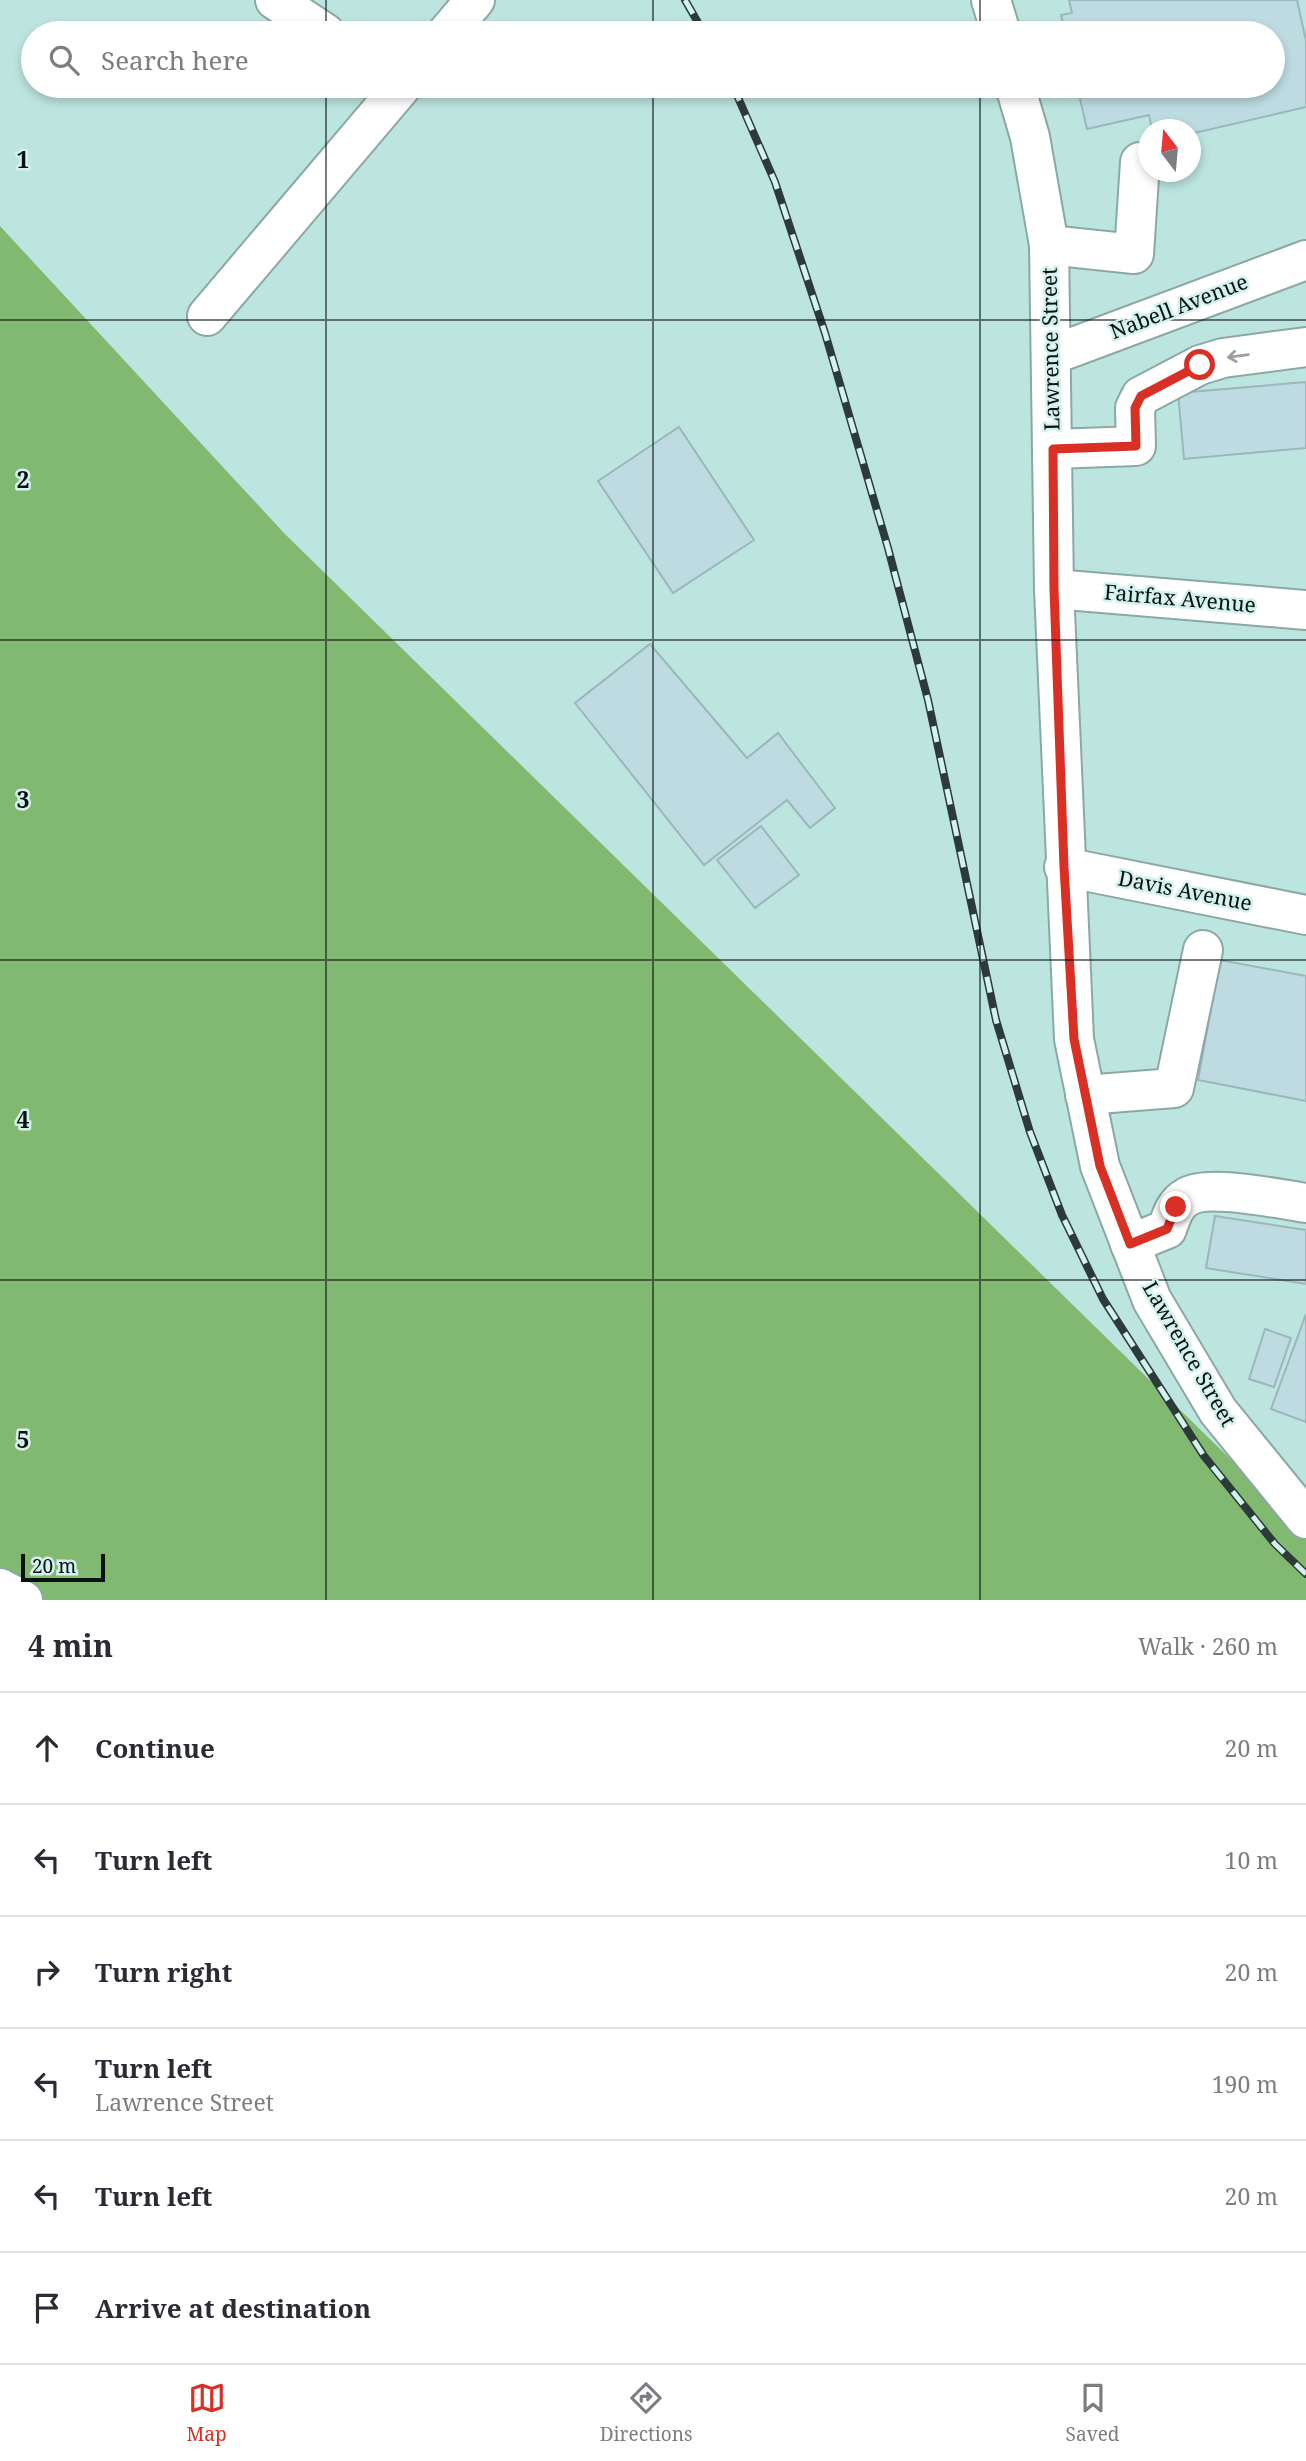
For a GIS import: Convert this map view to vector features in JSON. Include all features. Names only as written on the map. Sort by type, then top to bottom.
[{"type":"street","points":[[275,0],[307,21]]},
{"type":"street","points":[[457,21],[475,0]]},
{"type":"street","points":[[991,0],[997,21]]},
{"type":"street","points":[[207,316],[392,98]]},
{"type":"street","name":"Lawrence Street","points":[[1019,98],[1030,137],[1049,245],[1054,589],[1064,867],[1074,1039],[1100,1166],[1152,1300],[1218,1411],[1306,1519]]},
{"type":"street","points":[[1049,245],[1133,254],[1138,182]]},
{"type":"street","name":"Nabell Avenue","points":[[1052,355],[1306,260]]},
{"type":"street","points":[[1053,449],[1136,446],[1135,408],[1141,396],[1200,365],[1223,358],[1306,347]]},
{"type":"street","name":"Fairfax Avenue","points":[[1054,589],[1306,610]]},
{"type":"street","name":"Davis Avenue","points":[[1064,867],[1306,915]]},
{"type":"street","points":[[1086,1095],[1174,1088],[1203,950]]},
{"type":"street","points":[[1130,1244],[1167,1229],[1176,1207],[1188,1196],[1221,1192],[1306,1203]]},
{"type":"street","points":[[0,1588],[23,1600]]},
{"type":"shaded area","points":[[0,0],[1306,0],[1306,1533],[285,534],[0,226]]},
{"type":"green space","points":[[0,226],[285,534],[1306,1533],[1306,1600],[16,1600],[0,1594]]},
{"type":"building","points":[[1069,0],[1297,0],[1306,41],[1306,107],[1201,131],[1201,119],[1150,119],[1149,115],[1087,129],[1080,98],[1285,98],[1285,21],[1062,21],[1061,15],[1072,13]]},
{"type":"building","points":[[1306,382],[1306,448],[1184,459],[1178,393]]},
{"type":"building","points":[[679,427],[754,540],[673,593],[598,481]]},
{"type":"building","points":[[650,644],[747,758],[778,733],[835,808],[810,828],[787,800],[704,865],[575,703]]},
{"type":"building","points":[[761,826],[799,875],[755,908],[717,860]]},
{"type":"building","points":[[1220,960],[1306,976],[1306,1101],[1198,1080]]},
{"type":"building","points":[[1215,1216],[1306,1230],[1306,1284],[1206,1268]]},
{"type":"building","points":[[1306,1314],[1306,1422],[1271,1409]]},
{"type":"building","points":[[1265,1329],[1291,1338],[1274,1387],[1249,1379]]},
{"type":"railway","points":[[685,0],[697,21]]},
{"type":"railway","points":[[738,98],[775,182],[825,333],[888,548],[928,700],[996,1020],[1030,1132],[1062,1215],[1103,1299],[1204,1456],[1275,1544],[1306,1574]]},
{"type":"route","points":[[1176,1207],[1167,1229],[1130,1244],[1100,1166],[1074,1039],[1064,867],[1054,589],[1053,449],[1136,446],[1135,408],[1141,396],[1200,365]]}]
